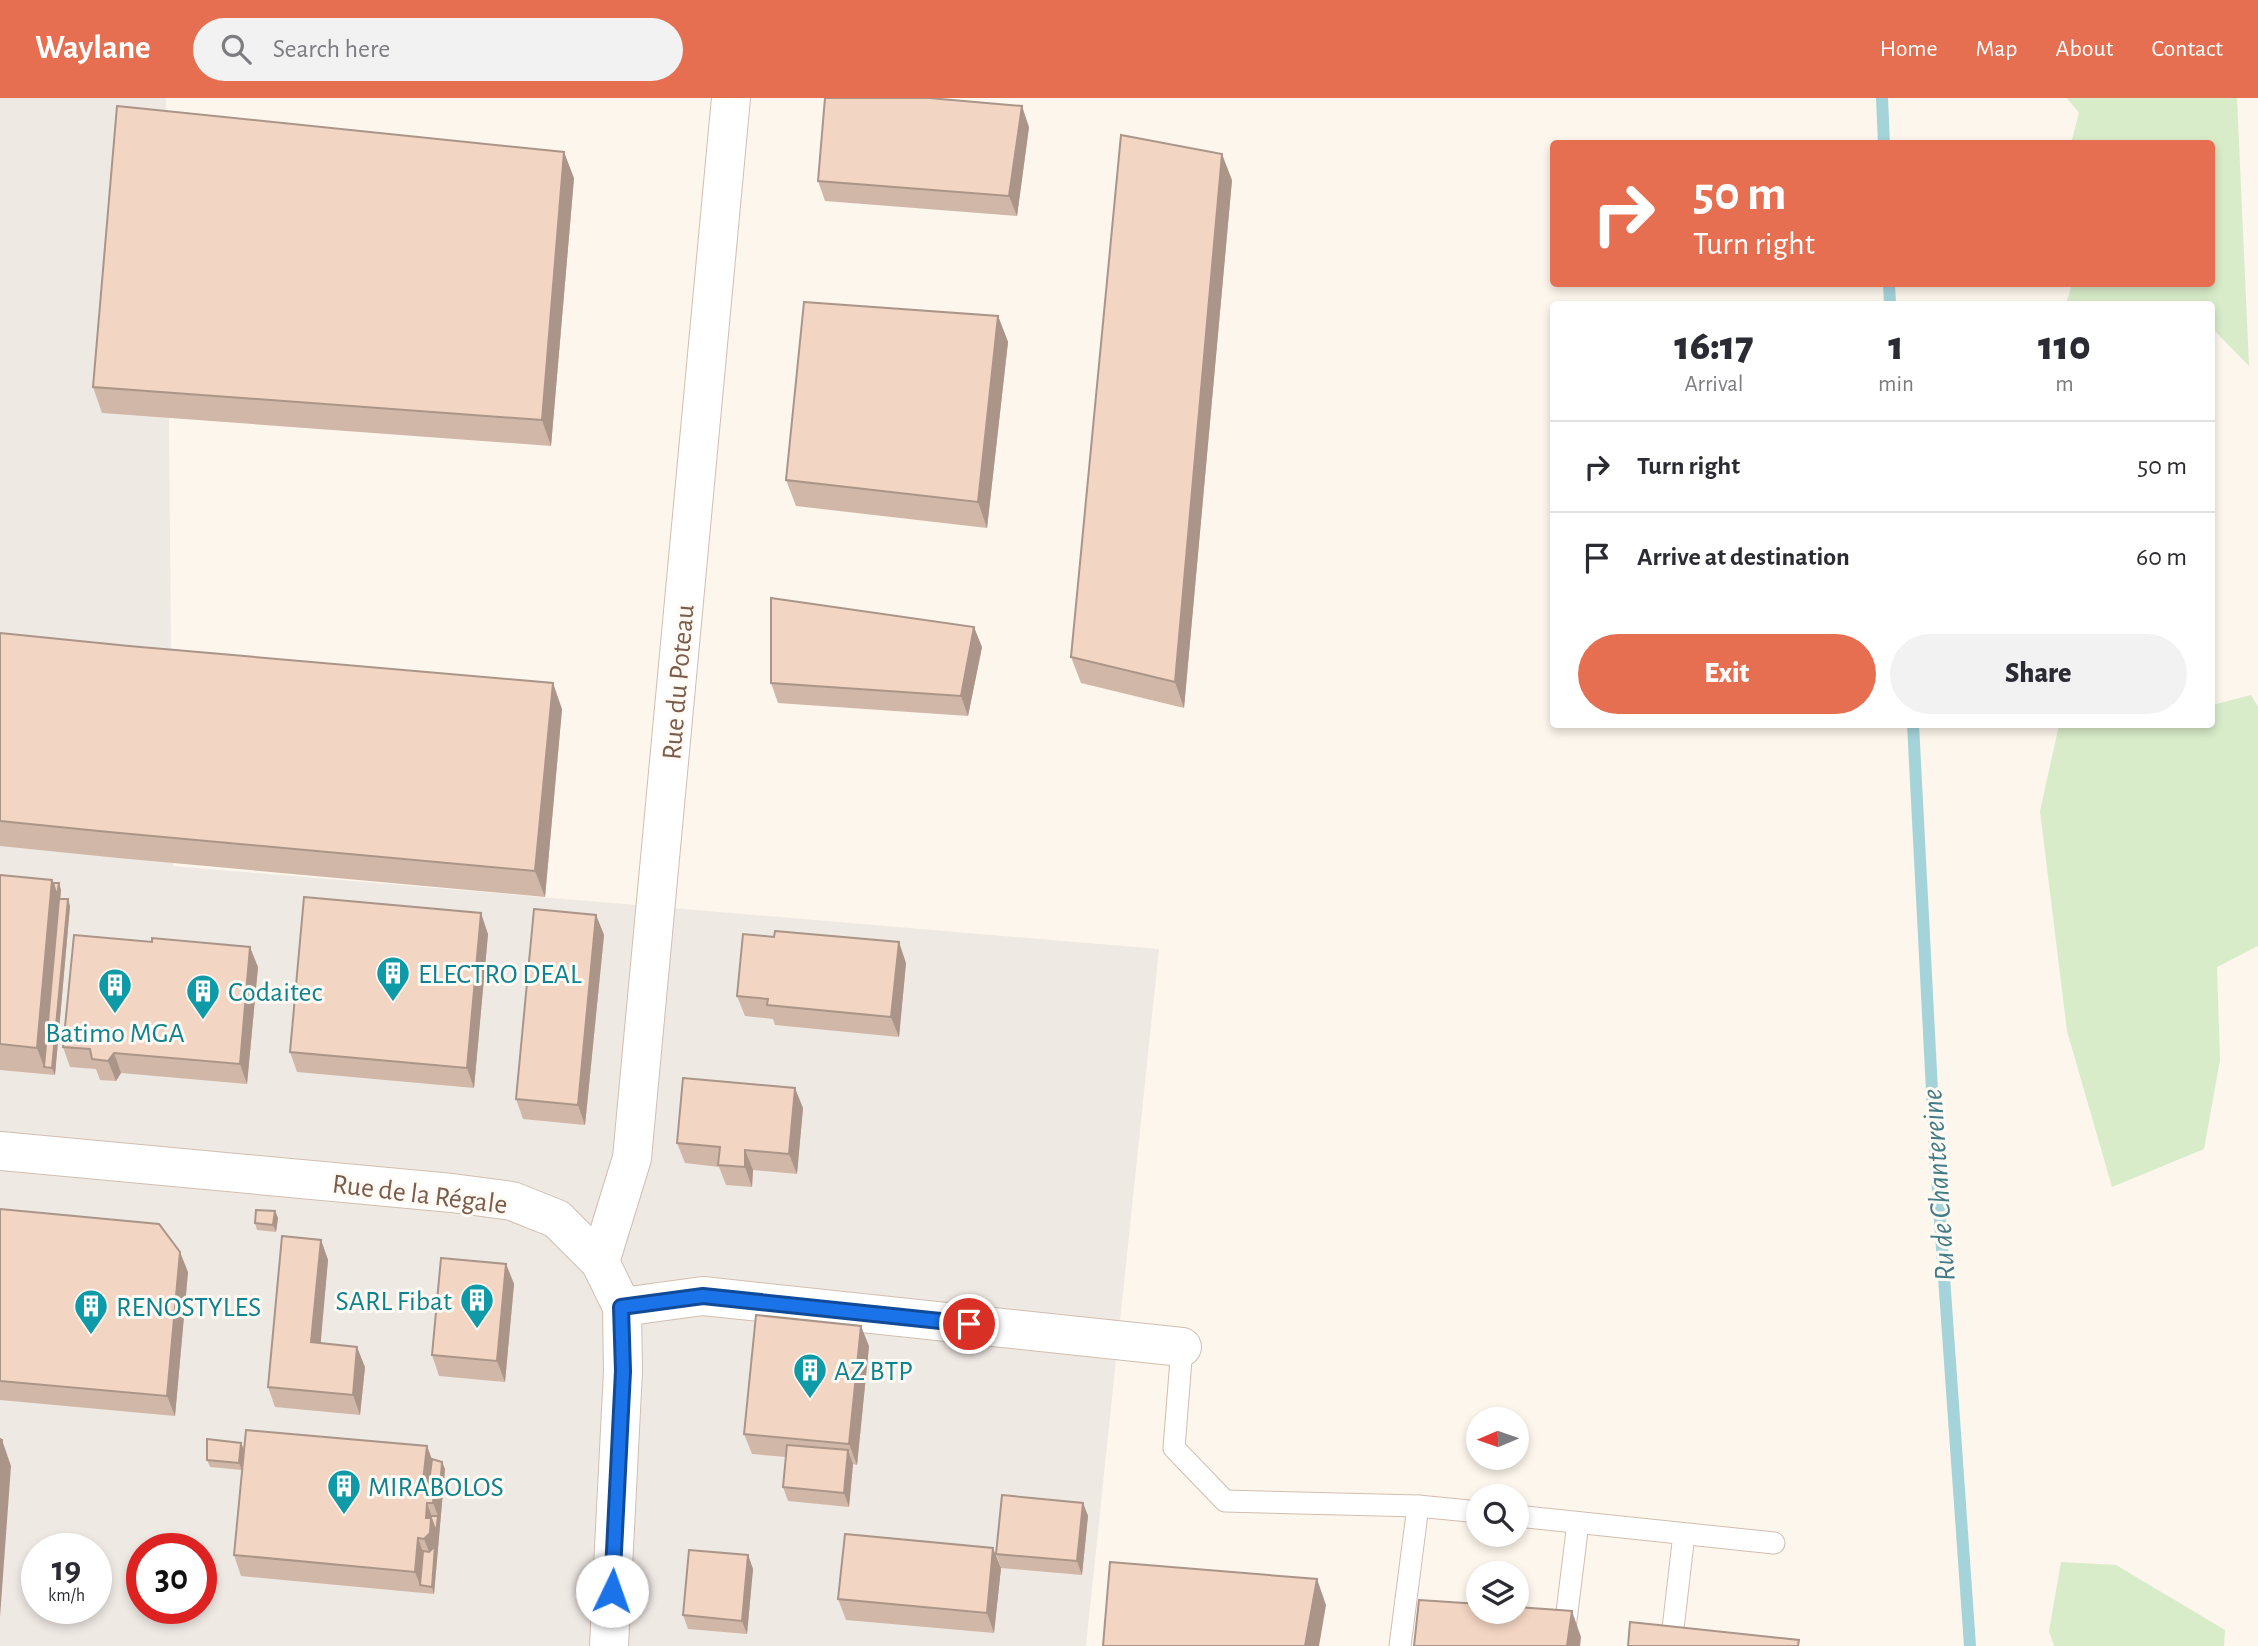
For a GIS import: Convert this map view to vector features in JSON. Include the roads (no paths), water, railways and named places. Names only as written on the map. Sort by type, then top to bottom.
[{"type":"street","name":"Rue du Poteau","points":[[600,1262],[632,1158],[731,98]]},
{"type":"street","name":"Rue de la Régale","points":[[0,1151],[512,1200],[557,1219],[600,1262],[621,1307],[623,1371],[609,1646]]},
{"type":"street","points":[[621,1307],[703,1296],[1182,1346]]},
{"type":"lane","points":[[1182,1346],[1174,1448],[1225,1501],[1418,1506],[1466,1512]]},
{"type":"lane","points":[[1400,1646],[1418,1506]]},
{"type":"lane","points":[[1529,1517],[1774,1543]]},
{"type":"lane","points":[[1564,1636],[1578,1523]]},
{"type":"lane","points":[[1671,1646],[1684,1534]]},
{"type":"waterway","name":"Ru de Chantereine","points":[[1882,98],[1884,140]]},
{"type":"waterway","name":"Ru de Chantereine","points":[[1889,287],[1890,301]]},
{"type":"waterway","name":"Ru de Chantereine","points":[[1913,728],[1935,1149],[1970,1646]]},
{"type":"place","name":"ELECTRO DEAL","points":[[393,1003]]},
{"type":"place","name":"Batimo MGA","points":[[115,1015]]},
{"type":"place","name":"Codaitec","points":[[203,1021]]},
{"type":"place","name":"SARL Fibat","points":[[477,1330]]},
{"type":"place","name":"RENOSTYLES","points":[[91,1336]]},
{"type":"place","name":"AZ BTP","points":[[810,1400]]},
{"type":"place","name":"MIRABOLOS","points":[[344,1516]]}]
